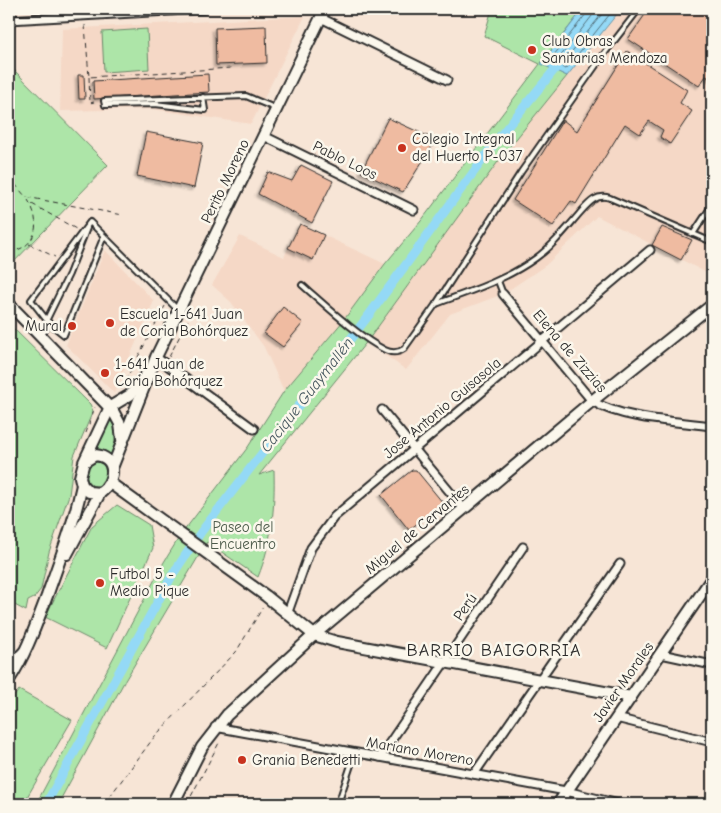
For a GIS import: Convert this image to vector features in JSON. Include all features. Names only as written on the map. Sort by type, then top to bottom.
[{"type":"main road","name":"Perito Moreno","points":[[112,468],[154,362],[323,14]]},
{"type":"main road","points":[[12,300],[40,337],[110,407],[120,424],[122,439]]},
{"type":"main road","name":"Miguel de Cervantes","points":[[173,804],[202,747],[215,727],[314,635],[592,401],[712,305]]},
{"type":"main road","name":"Perito Moreno","points":[[110,407],[130,396],[154,362]]},
{"type":"main road","points":[[9,680],[27,648],[52,582],[69,534],[82,485],[80,477],[84,462],[110,407]]},
{"type":"main road","points":[[52,582],[100,493],[110,483],[112,468],[108,460],[100,455],[95,455],[84,462]]},
{"type":"main road","points":[[110,483],[288,612],[314,635],[337,642],[630,697]]},
{"type":"main road","points":[[82,485],[89,492],[100,493]]},
{"type":"main road","name":"Javier Morales","points":[[558,804],[711,582]]},
{"type":"street","points":[[9,20],[94,12],[204,9]]},
{"type":"street","points":[[323,14],[447,80]]},
{"type":"street","name":"Pablo Loos","points":[[264,136],[414,210]]},
{"type":"street","name":"Jose Antonio Guisasola","points":[[288,612],[308,555],[325,526],[650,250]]},
{"type":"street","name":"Elena de Zizzias","points":[[504,294],[592,401],[600,406],[634,415],[712,426]]},
{"type":"street","points":[[154,362],[254,429]]},
{"type":"street","points":[[382,410],[464,509]]},
{"type":"street","name":"Perú","points":[[380,757],[523,546]]},
{"type":"street","points":[[474,774],[620,564]]},
{"type":"street","points":[[9,664],[27,648]]},
{"type":"street","points":[[661,654],[712,665]]},
{"type":"street","points":[[616,718],[712,742]]},
{"type":"street","name":"Mariano Moreno","points":[[215,727],[566,791],[620,804]]},
{"type":"lane","points":[[302,285],[344,321],[369,339],[388,351],[401,351],[436,304],[521,172],[604,54],[639,9]]},
{"type":"lane","points":[[204,97],[204,110],[155,104],[105,105],[104,101],[204,97],[246,96],[277,109]]},
{"type":"lane","points":[[436,304],[498,281],[537,257],[590,202],[600,196],[610,198],[712,242]]},
{"type":"lane","points":[[693,234],[712,205]]},
{"type":"lane","points":[[90,222],[179,310]]},
{"type":"lane","points":[[90,222],[31,300],[48,321],[64,334],[104,236]]},
{"type":"lane","points":[[40,337],[90,222]]},
{"type":"lane","points":[[498,281],[504,294]]},
{"type":"lane","points":[[338,804],[355,753]]},
{"type":"path","points":[[85,28],[90,103],[94,102]]},
{"type":"path","points":[[89,77],[231,68]]},
{"type":"path","points":[[9,177],[31,204],[37,222],[36,233],[29,244],[16,251],[9,252]]},
{"type":"path","points":[[26,197],[123,214]]},
{"type":"path","points":[[31,204],[82,232]]},
{"type":"path","points":[[29,244],[61,260]]},
{"type":"path","points":[[9,290],[12,300]]},
{"type":"path","points":[[118,395],[168,300]]},
{"type":"path","points":[[92,442],[84,439],[96,409],[95,405]]},
{"type":"path","points":[[104,804],[155,736],[236,652],[264,606]]},
{"type":"path","points":[[187,804],[222,736],[228,730]]},
{"type":"shaded area","points":[[621,9],[712,9],[712,262],[705,272],[597,216],[546,265],[503,294],[450,314],[406,370],[341,324],[284,391],[264,347],[231,302],[212,285],[240,236],[284,257],[300,224],[385,264],[347,316],[500,159]]},
{"type":"shaded area","points":[[305,16],[251,124],[152,109],[60,111],[62,29]]},
{"type":"shaded area","name":"Escuela 1-641 Juan de Coria Bohórquez","points":[[105,250],[154,301],[114,393],[66,345]]},
{"type":"green space","name":"Paseo del Encuentro","points":[[492,9],[583,9],[541,63],[567,76],[500,159],[369,339],[259,475],[274,470],[272,525],[267,551],[258,577],[207,542],[123,684],[58,804],[36,804],[164,562],[180,536],[248,447],[284,391],[343,321],[540,64],[484,36]]},
{"type":"green space","points":[[147,29],[149,69],[104,72],[102,32]]},
{"type":"green space","points":[[9,65],[108,165],[9,267]]},
{"type":"green space","points":[[9,324],[90,404],[93,411],[74,456],[69,495],[49,552],[41,589],[34,598],[28,601],[26,611],[9,602]]},
{"type":"green space","points":[[112,415],[116,427],[113,458],[101,450],[93,450]]},
{"type":"green space","points":[[96,462],[101,463],[107,469],[107,479],[101,485],[96,486],[91,485],[85,479],[84,474],[85,469],[91,463]]},
{"type":"green space","name":"Futbol 5 - Medio Pique","points":[[117,505],[149,525],[153,548],[107,648],[45,617],[92,526]]},
{"type":"green space","points":[[19,690],[72,720],[23,804],[9,804],[9,703]]},
{"type":"water","points":[[583,9],[621,9],[567,76],[541,64]]},
{"type":"building","points":[[649,9],[712,9],[712,80],[706,76],[699,86],[628,39]]},
{"type":"building","points":[[266,26],[267,63],[216,65],[215,28]]},
{"type":"building","points":[[627,51],[687,90],[680,103],[692,111],[670,144],[660,137],[663,130],[649,121],[640,134],[625,124],[576,204],[571,201],[553,226],[513,200],[563,120],[577,131]]},
{"type":"building","points":[[208,74],[209,92],[94,99],[93,81]]},
{"type":"building","points":[[78,75],[84,75],[85,99],[79,99]]},
{"type":"building","name":"Colegio Integral del Huerto P-037","points":[[388,118],[436,140],[403,192],[361,172]]},
{"type":"building","points":[[146,132],[203,143],[194,188],[137,176]]},
{"type":"building","points":[[301,165],[333,181],[312,223],[258,194],[268,172],[292,181]]},
{"type":"building","points":[[300,224],[324,235],[313,260],[288,248]]},
{"type":"building","points":[[662,227],[692,240],[681,260],[652,245]]},
{"type":"building","points":[[283,307],[303,323],[283,347],[264,333]]},
{"type":"building","points":[[412,470],[416,470],[443,503],[409,530],[381,495]]},
{"type":"waterway","name":"Cacique Guaymallén","points":[[46,804],[173,574],[201,532],[369,315],[500,136],[560,63]]},
{"type":"place","name":"Club Obras Sanitarias Mendoza","points":[[532,50]]},
{"type":"place","name":"Colegio Integral del Huerto P-037","points":[[402,148]]},
{"type":"place","name":"Escuela 1-641 Juan de Coria Bohórquez","points":[[110,323]]},
{"type":"place","name":"Mural","points":[[72,326]]},
{"type":"place","name":"1-641 Juan de Coria Bohórquez","points":[[105,373]]},
{"type":"place","name":"Futbol 5 - Medio Pique","points":[[100,583]]},
{"type":"place","name":"Grania Benedetti","points":[[242,760]]},
{"type":"district","name":"BARRIO BAIGORRIA","points":[[494,650]]}]
